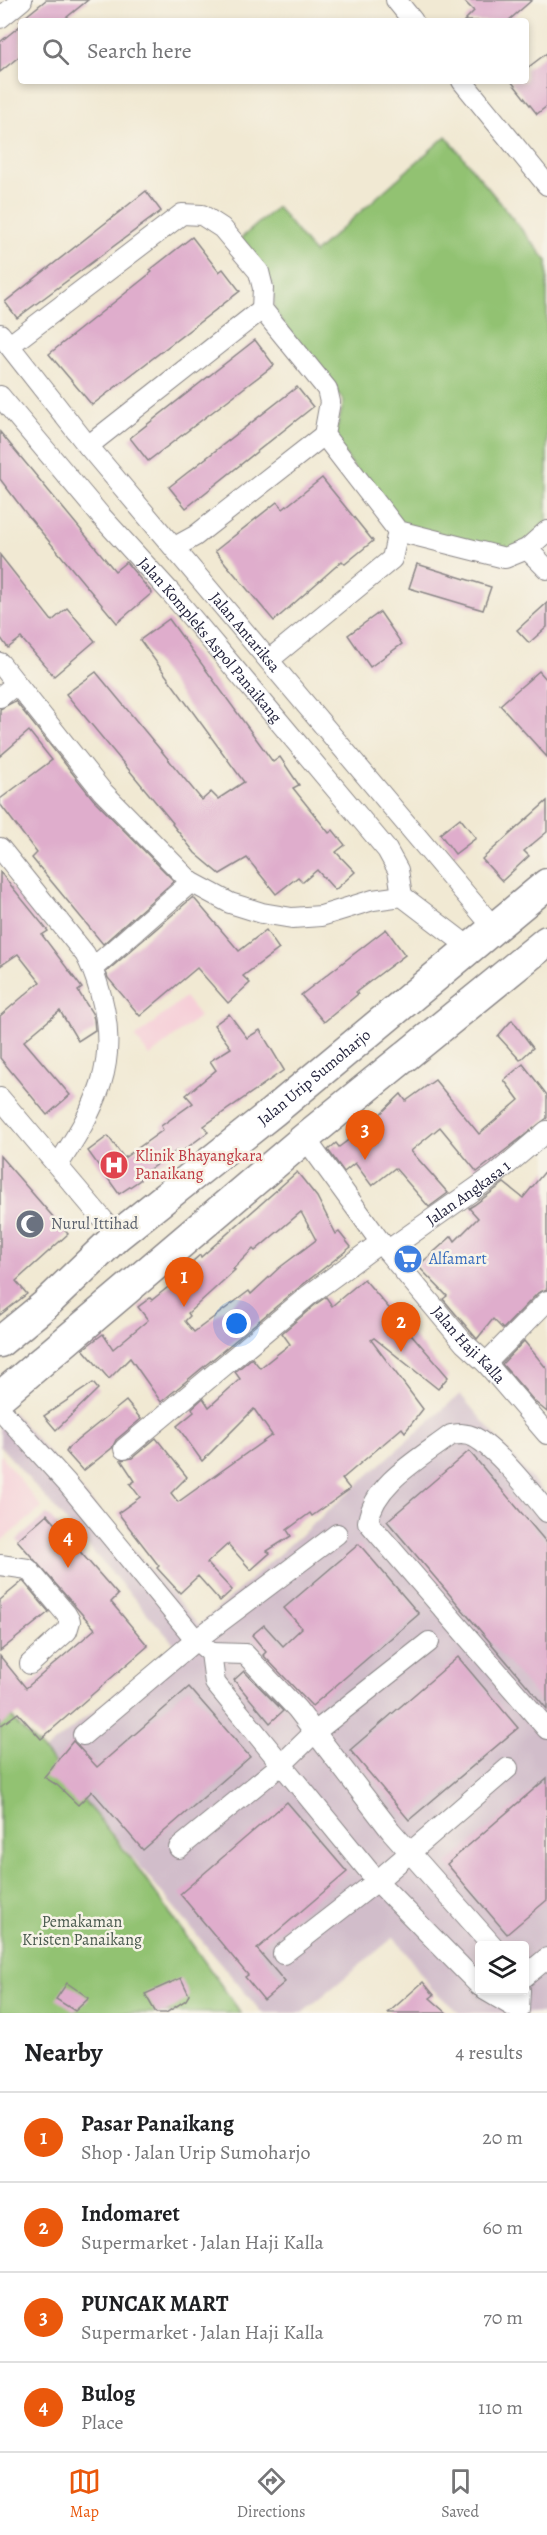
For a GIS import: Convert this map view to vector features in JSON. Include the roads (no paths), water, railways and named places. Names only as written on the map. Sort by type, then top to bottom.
[{"type":"highway","name":"Jalan Urip Sumoharjo","points":[[0,1342],[45,1305],[117,1236],[274,1111],[547,884]]},
{"type":"highway","points":[[0,1397],[305,1138],[547,941]]},
{"type":"street","points":[[0,18],[22,0]]},
{"type":"street","points":[[396,0],[411,18]]},
{"type":"street","points":[[464,84],[547,185]]},
{"type":"street","points":[[5,340],[182,214],[202,215],[222,228],[259,272],[263,288],[262,309],[327,389],[330,402],[324,435],[195,536],[175,547]]},
{"type":"street","points":[[88,446],[262,309]]},
{"type":"street","name":"Jalan Antariksa","points":[[5,340],[88,446],[270,659],[494,928]]},
{"type":"street","name":"Jalan Kompleks Aspol Panaikang","points":[[0,396],[100,515],[178,601],[387,850],[398,870],[402,896]]},
{"type":"street","points":[[324,435],[398,531],[505,558],[527,549],[547,531]]},
{"type":"street","points":[[270,659],[392,559],[398,531]]},
{"type":"street","points":[[527,549],[547,569]]},
{"type":"street","points":[[0,663],[102,791],[191,882],[230,903],[262,913],[292,918],[321,916],[373,900],[402,896],[469,947]]},
{"type":"street","points":[[0,697],[16,684]]},
{"type":"street","points":[[0,848],[76,940],[93,968],[105,1010],[108,1061],[92,1107],[58,1166]]},
{"type":"street","points":[[93,968],[191,882]]},
{"type":"street","points":[[0,1098],[117,1236]]},
{"type":"street","name":"Jalan Angkasa 1","points":[[124,1449],[309,1295],[496,1174],[547,1131]]},
{"type":"street","name":"Jalan Haji Kalla","points":[[305,1138],[384,1247],[464,1343],[486,1363],[545,1427]]},
{"type":"street","points":[[486,1363],[547,1301]]},
{"type":"street","points":[[0,1409],[67,1483],[196,1640],[211,1653],[246,1654],[315,1732],[409,1852],[489,1941]]},
{"type":"street","points":[[547,1512],[494,1452],[474,1437],[462,1433],[451,1435],[388,1484],[370,1510],[368,1522],[547,1730]]},
{"type":"street","points":[[83,1735],[196,1640],[337,1534]]},
{"type":"street","points":[[0,1565],[28,1569],[70,1621],[67,1631],[30,1664]]},
{"type":"street","points":[[179,1848],[282,1764],[315,1732],[429,1642]]},
{"type":"street","points":[[211,1653],[215,1683],[377,1881],[475,1981]]},
{"type":"street","points":[[283,1954],[377,1881],[508,1768]]},
{"type":"street","points":[[529,1974],[547,1958]]},
{"type":"street","points":[[498,1995],[520,2004]]},
{"type":"place","name":"PUNCAK MART","points":[[365,1160]]},
{"type":"place","name":"Klinik Bhayangkara Panaikang","points":[[114,1165]]},
{"type":"place","name":"Nurul Ittihad","points":[[30,1224]]},
{"type":"place","name":"Alfamart","points":[[408,1259]]},
{"type":"place","name":"Pasar Panaikang","points":[[184,1307]]},
{"type":"place","name":"Indomaret","points":[[401,1352]]},
{"type":"place","name":"Bulog","points":[[68,1568]]},
{"type":"park label","name":"Pemakaman Kristen Panaikang","points":[[82,1931]]}]
